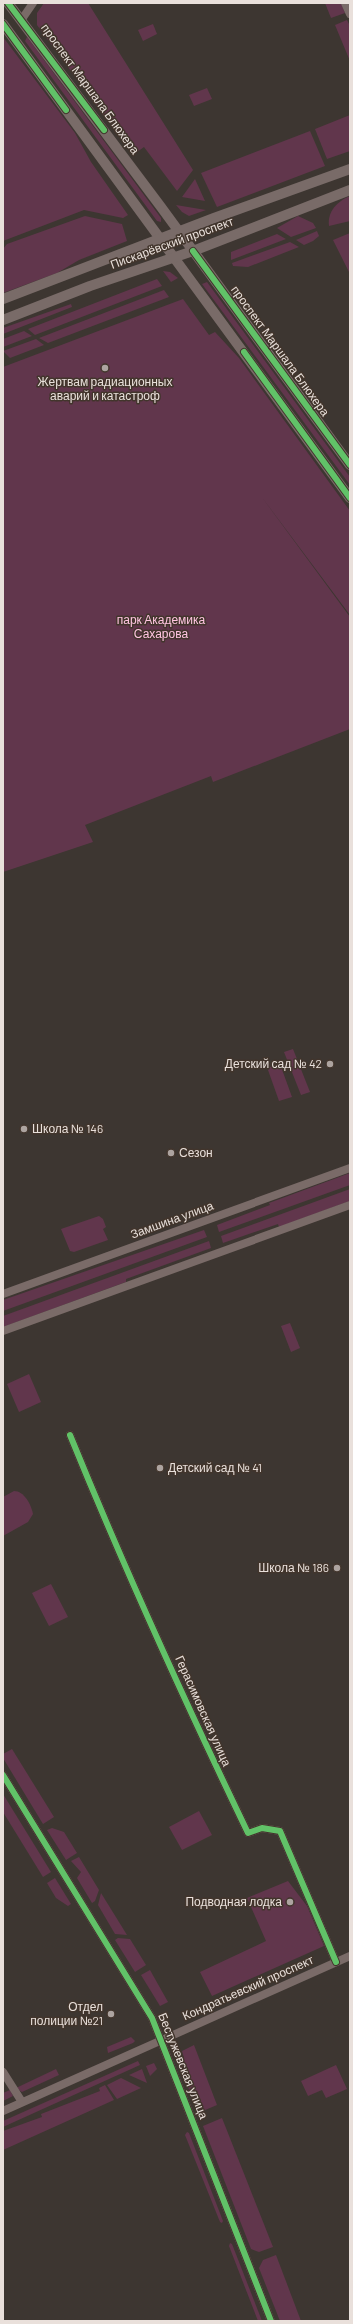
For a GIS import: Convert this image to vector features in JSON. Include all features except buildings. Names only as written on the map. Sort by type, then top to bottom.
[{"type":"main road","name":"проспект Маршала Блюхера","points":[[8,3],[22,19],[180,232],[350,465]]},
{"type":"main road","points":[[22,19],[6,27],[350,498]]},
{"type":"main road","name":"Пискарёвский проспект","points":[[3,299],[350,170]]},
{"type":"main road","name":"Пискарёвский проспект","points":[[3,320],[193,251],[350,190]]},
{"type":"street","points":[[22,19],[33,3]]},
{"type":"street","points":[[346,3],[350,14]]},
{"type":"street","name":"Замшина улица","points":[[3,1294],[350,1168]]},
{"type":"street","points":[[3,1331],[350,1205]]},
{"type":"street","name":"Герасимовская улица","points":[[70,1435],[101,1511],[200,1733],[248,1834],[262,1828],[280,1831],[336,1962]]},
{"type":"street","name":"Бестужевская улица","points":[[3,1775],[139,1995],[162,2040],[271,2321]]},
{"type":"street","name":"Кондратьевский проспект","points":[[3,2111],[350,1956]]},
{"type":"street","points":[[3,2072],[22,2102]]},
{"type":"green space","points":[[44,3],[88,3],[193,170],[177,191],[144,147],[137,152],[104,116],[37,25],[37,13]]},
{"type":"green space","points":[[325,3],[341,3],[345,13],[331,18]]},
{"type":"green space","points":[[347,20],[350,26],[350,61],[335,25]]},
{"type":"green space","points":[[153,24],[157,34],[143,41],[138,30]]},
{"type":"green space","points":[[3,37],[75,133],[91,162],[128,215],[123,218],[84,210],[3,241]]},
{"type":"green space","points":[[27,37],[161,218],[161,222],[157,221],[25,41]]},
{"type":"green space","points":[[207,88],[212,99],[194,106],[189,95]]},
{"type":"green space","points":[[350,115],[350,151],[327,159],[315,129]]},
{"type":"green space","points":[[310,131],[325,166],[217,207],[201,173]]},
{"type":"green space","points":[[195,179],[205,201],[182,197]]},
{"type":"green space","points":[[350,196],[350,221],[329,226],[330,216],[334,207]]},
{"type":"green space","points":[[176,205],[206,210],[189,216],[182,212]]},
{"type":"green space","points":[[85,216],[122,224],[127,241],[79,260],[57,273],[3,293],[3,249],[7,244]]},
{"type":"green space","points":[[298,216],[313,223],[316,228],[291,237],[277,228]]},
{"type":"green space","points":[[317,231],[319,236],[313,241],[304,245],[296,240]]},
{"type":"green space","points":[[350,233],[350,274],[333,240]]},
{"type":"green space","points":[[277,234],[286,239],[231,260],[231,252]]},
{"type":"green space","points":[[290,242],[299,247],[248,267],[233,266],[232,263]]},
{"type":"green space","points":[[163,271],[170,272],[178,278],[171,282]]},
{"type":"green space","points":[[157,279],[162,286],[35,335],[28,329]]},
{"type":"green space","points":[[207,282],[350,477],[350,485],[202,284]]},
{"type":"green space","points":[[164,290],[169,297],[48,343],[39,338]]},
{"type":"green space","name":"парк Академика Сахарова","points":[[183,299],[209,335],[215,332],[239,358],[350,511],[350,615],[261,496],[350,617],[350,729],[213,782],[211,776],[85,825],[93,842],[3,872],[3,367]]},
{"type":"green space","points":[[71,304],[72,307],[3,334],[3,328]]},
{"type":"green space","points":[[24,331],[32,336],[3,347],[3,339]]},
{"type":"green space","points":[[36,339],[44,345],[10,358],[3,351]]},
{"type":"green space","points":[[293,1049],[310,1092],[301,1095],[284,1052]]},
{"type":"green space","points":[[280,1064],[292,1097],[279,1101],[268,1070],[270,1067]]},
{"type":"green space","points":[[350,1173],[350,1185],[219,1232],[217,1225],[270,1205],[269,1203]]},
{"type":"green space","points":[[350,1189],[350,1201],[279,1227],[278,1224],[223,1243],[221,1236]]},
{"type":"green space","points":[[99,1216],[103,1219],[106,1227],[103,1229],[108,1240],[74,1252],[70,1251],[61,1229]]},
{"type":"green space","points":[[204,1230],[207,1237],[3,1311],[3,1300]]},
{"type":"green space","points":[[209,1241],[211,1248],[126,1279],[126,1282],[3,1327],[3,1316]]},
{"type":"green space","points":[[290,1323],[300,1348],[291,1352],[281,1326]]},
{"type":"green space","points":[[29,1374],[41,1402],[19,1412],[7,1384]]},
{"type":"green space","points":[[14,1491],[21,1493],[24,1496],[31,1506],[33,1514],[28,1522],[3,1536],[3,1497]]},
{"type":"green space","points":[[51,1584],[68,1617],[49,1626],[32,1593]]},
{"type":"green space","points":[[12,1749],[54,1817],[43,1824],[3,1758],[3,1754]]},
{"type":"green space","points":[[3,1794],[51,1872],[43,1877],[3,1812]]},
{"type":"green space","points":[[199,1811],[212,1835],[182,1850],[169,1827]]},
{"type":"green space","points":[[52,1828],[64,1832],[77,1853],[66,1860],[47,1830]]},
{"type":"green space","points":[[79,1857],[99,1890],[95,1901],[92,1903],[77,1878],[81,1872],[71,1861]]},
{"type":"green space","points":[[55,1878],[71,1904],[68,1906],[56,1898],[47,1883]]},
{"type":"green space","points":[[288,1881],[307,1906],[324,1946],[212,1996],[200,1972],[266,1941],[247,1898]]},
{"type":"green space","points":[[101,1893],[127,1935],[115,1934],[98,1905]]},
{"type":"green space","points":[[118,1938],[130,1939],[146,1965],[135,1972],[115,1940]]},
{"type":"green space","points":[[150,1970],[168,2002],[160,2006],[141,1975]]},
{"type":"green space","points":[[131,2037],[135,2041],[133,2043],[108,2053],[107,2047]]},
{"type":"green space","points":[[194,2045],[217,2105],[198,2113],[178,2061],[184,2058],[182,2051]]},
{"type":"green space","points":[[138,2061],[140,2065],[3,2127],[3,2121]]},
{"type":"green space","points":[[154,2063],[157,2069],[150,2076],[146,2066]]},
{"type":"green space","points":[[336,2065],[347,2089],[326,2098],[322,2090],[308,2096],[301,2081]]},
{"type":"green space","points":[[56,2069],[59,2075],[22,2092],[16,2088]]},
{"type":"green space","points":[[142,2069],[147,2083],[129,2075]]},
{"type":"green space","points":[[121,2078],[141,2088],[117,2099],[107,2085]]},
{"type":"green space","points":[[105,2085],[114,2100],[3,2150],[3,2131],[42,2117],[41,2114],[100,2091],[99,2088]]},
{"type":"green space","points":[[10,2090],[13,2096],[3,2101],[3,2093]]},
{"type":"green space","points":[[222,2118],[273,2247],[259,2252],[251,2249],[203,2126]]},
{"type":"green space","points":[[187,2132],[189,2133],[223,2221],[222,2223],[220,2222],[185,2135]]},
{"type":"green space","points":[[230,2243],[232,2244],[262,2321],[258,2321],[229,2246]]},
{"type":"green space","points":[[276,2255],[301,2321],[280,2321],[259,2268],[263,2260]]},
{"type":"cycle path","points":[[8,3],[104,130]]},
{"type":"cycle path","points":[[3,24],[66,110]]},
{"type":"cycle path","points":[[193,251],[350,465]]},
{"type":"cycle path","points":[[244,352],[350,498]]},
{"type":"cycle path","points":[[70,1435],[156,1636],[248,1833],[262,1828],[280,1831],[336,1962]]},
{"type":"cycle path","points":[[3,1775],[152,2018],[271,2321]]},
{"type":"place","name":"Жертвам радиационных аварий и катастроф","points":[[105,368]]},
{"type":"place","name":"Детский сад № 42","points":[[330,1064]]},
{"type":"place","name":"Школа № 146","points":[[24,1129]]},
{"type":"place","name":"Сезон","points":[[171,1153]]},
{"type":"place","name":"Детский сад № 41","points":[[160,1468]]},
{"type":"place","name":"Школа № 186","points":[[337,1568]]},
{"type":"place","name":"Подводная лодка","points":[[290,1902]]},
{"type":"place","name":"Отдел полиции №21","points":[[111,2014]]}]
